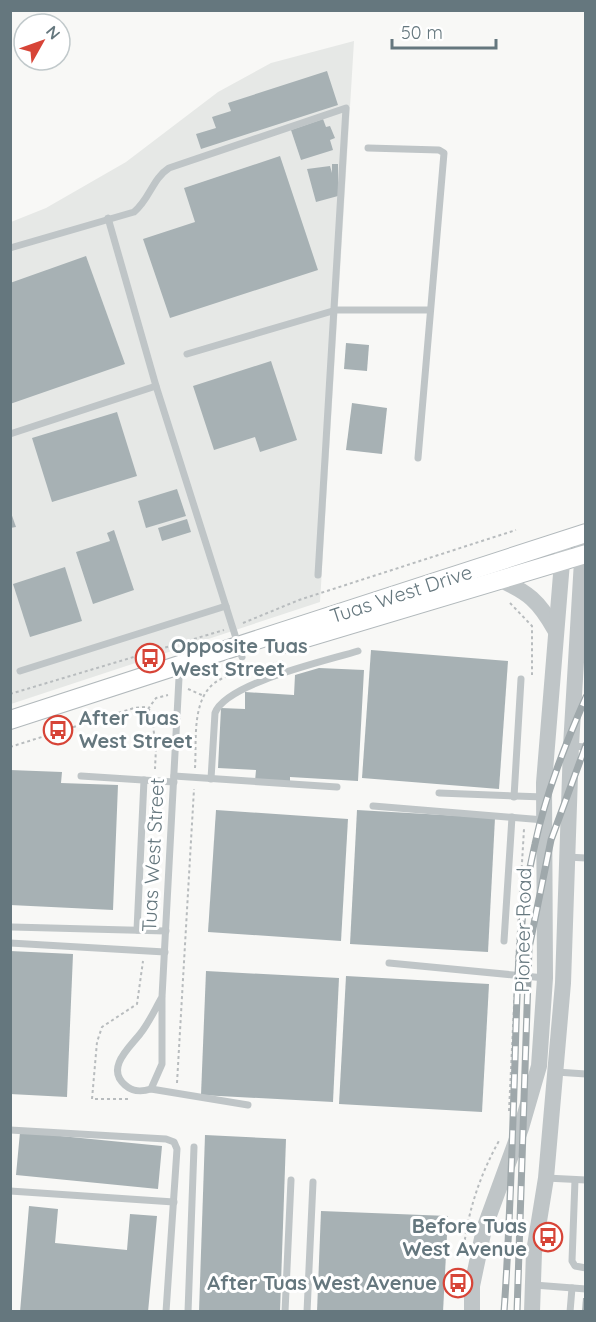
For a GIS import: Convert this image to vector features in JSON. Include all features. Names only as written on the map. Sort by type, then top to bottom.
[{"type":"main road","name":"Tuas West Drive","points":[[10,733],[179,678],[240,652],[584,533]]},
{"type":"main road","name":"Tuas West Drive","points":[[10,720],[584,554]]},
{"type":"street","name":"Pioneer Road","points":[[532,1311],[534,1252],[546,1178],[563,983],[567,856],[578,746],[584,533]]},
{"type":"street","name":"Pioneer Road","points":[[472,1311],[472,1286],[484,1229],[521,1128],[539,1066],[545,978],[544,797],[555,631],[565,540]]},
{"type":"street","points":[[498,579],[531,596],[543,608],[555,631]]},
{"type":"lane","points":[[10,248],[139,208],[154,181],[169,168],[346,108],[336,310],[326,422],[318,575]]},
{"type":"lane","points":[[368,147],[439,150],[444,153],[418,458]]},
{"type":"lane","points":[[108,218],[156,386],[240,652]]},
{"type":"lane","points":[[187,354],[336,310],[430,310]]},
{"type":"lane","points":[[10,434],[156,386]]},
{"type":"lane","points":[[20,672],[226,606]]},
{"type":"lane","points":[[211,779],[215,713],[219,704],[246,686],[358,651]]},
{"type":"lane","name":"Tuas West Street","points":[[162,998],[140,1034],[120,1057],[118,1070],[121,1082],[130,1089],[141,1092],[151,1089],[162,1064],[162,998],[179,678]]},
{"type":"lane","points":[[514,797],[522,679]]},
{"type":"lane","points":[[81,776],[155,781],[195,778],[338,788]]},
{"type":"lane","points":[[137,930],[144,780]]},
{"type":"lane","points":[[439,793],[544,797]]},
{"type":"lane","points":[[373,806],[544,820]]},
{"type":"lane","points":[[504,941],[512,817]]},
{"type":"lane","points":[[567,856],[585,858]]},
{"type":"lane","points":[[12,927],[166,931]]},
{"type":"lane","points":[[10,943],[165,952]]},
{"type":"lane","points":[[388,963],[545,978]]},
{"type":"lane","points":[[556,1072],[585,1074]]},
{"type":"lane","points":[[151,1089],[248,1105]]},
{"type":"lane","points":[[10,1130],[171,1140],[177,1149],[166,1311]]},
{"type":"lane","points":[[188,1311],[194,1147]]},
{"type":"lane","points":[[546,1178],[585,1180]]},
{"type":"lane","points":[[285,1311],[291,1180]]},
{"type":"lane","points":[[575,1180],[572,1261],[574,1266],[585,1268]]},
{"type":"lane","points":[[307,1311],[313,1182]]},
{"type":"lane","points":[[10,1191],[174,1202]]},
{"type":"lane","points":[[533,1285],[585,1289]]},
{"type":"lane","points":[[570,1311],[572,1288]]},
{"type":"path","points":[[10,694],[232,627],[309,596],[516,530]]},
{"type":"path","points":[[10,747],[134,708],[146,707],[151,711],[156,748],[155,781]]},
{"type":"path","points":[[176,1093],[195,778]]},
{"type":"path","points":[[509,1114],[525,818]]},
{"type":"path","points":[[126,1099],[136,1100]]},
{"type":"path","points":[[463,1253],[467,1219],[483,1169],[503,1134]]},
{"type":"shaded area","points":[[354,41],[320,602],[11,704],[11,222],[46,208],[126,162],[218,92],[271,63]]},
{"type":"building","points":[[327,71],[338,105],[201,149],[196,134],[216,128],[212,117],[231,111],[228,103]]},
{"type":"building","points":[[323,119],[326,127],[330,126],[335,138],[330,140],[333,150],[301,160],[291,130]]},
{"type":"building","points":[[280,156],[318,270],[170,318],[143,239],[195,222],[184,188]]},
{"type":"building","points":[[332,164],[338,164],[338,196],[316,202],[307,169],[330,166],[332,173]]},
{"type":"building","points":[[86,256],[125,364],[10,404],[10,283]]},
{"type":"building","points":[[346,343],[369,345],[367,371],[344,369]]},
{"type":"building","points":[[271,361],[297,440],[260,452],[255,437],[214,450],[193,386]]},
{"type":"building","points":[[352,403],[387,408],[382,454],[346,450]]},
{"type":"building","points":[[117,412],[137,476],[52,502],[32,438]]},
{"type":"building","points":[[177,489],[186,516],[146,528],[138,501]]},
{"type":"building","points":[[10,510],[16,527],[10,528]]},
{"type":"building","points":[[187,519],[191,532],[162,541],[158,528]]},
{"type":"building","points":[[114,530],[134,590],[93,604],[76,552],[110,541],[107,533]]},
{"type":"building","points":[[65,567],[82,621],[30,637],[13,584]]},
{"type":"building","points":[[371,650],[508,661],[499,789],[362,778]]},
{"type":"building","points":[[319,668],[364,670],[358,781],[290,777],[290,783],[255,781],[256,770],[218,768],[221,708],[245,709],[245,692],[294,695],[295,675]]},
{"type":"building","points":[[10,770],[62,772],[61,783],[118,785],[113,910],[10,905]]},
{"type":"building","points":[[216,810],[348,819],[341,941],[208,932]]},
{"type":"building","points":[[357,810],[495,818],[488,952],[350,944]]},
{"type":"building","points":[[10,951],[73,954],[67,1097],[10,1094]]},
{"type":"building","points":[[206,971],[339,978],[333,1102],[201,1095]]},
{"type":"building","points":[[346,976],[489,984],[482,1112],[339,1104]]},
{"type":"building","points":[[20,1132],[162,1146],[158,1189],[16,1175]]},
{"type":"building","points":[[205,1135],[286,1139],[280,1312],[199,1312]]},
{"type":"building","points":[[29,1206],[58,1209],[55,1243],[127,1250],[130,1214],[157,1216],[148,1312],[20,1312]]},
{"type":"building","points":[[321,1211],[448,1216],[443,1312],[317,1312]]},
{"type":"building","points":[[583,1298],[586,1298],[586,1312],[582,1312]]},
{"type":"railway","points":[[504,1312],[518,979],[525,898],[535,844],[550,788],[586,697]]},
{"type":"railway","points":[[517,1312],[529,948],[551,840],[586,745]]},
{"type":"place","name":"Opposite Tuas West Street","points":[[150,658]]},
{"type":"place","name":"After Tuas West Street","points":[[58,730]]},
{"type":"place","name":"Before Tuas West Avenue","points":[[548,1237]]},
{"type":"place","name":"After Tuas West Avenue","points":[[458,1283]]}]
